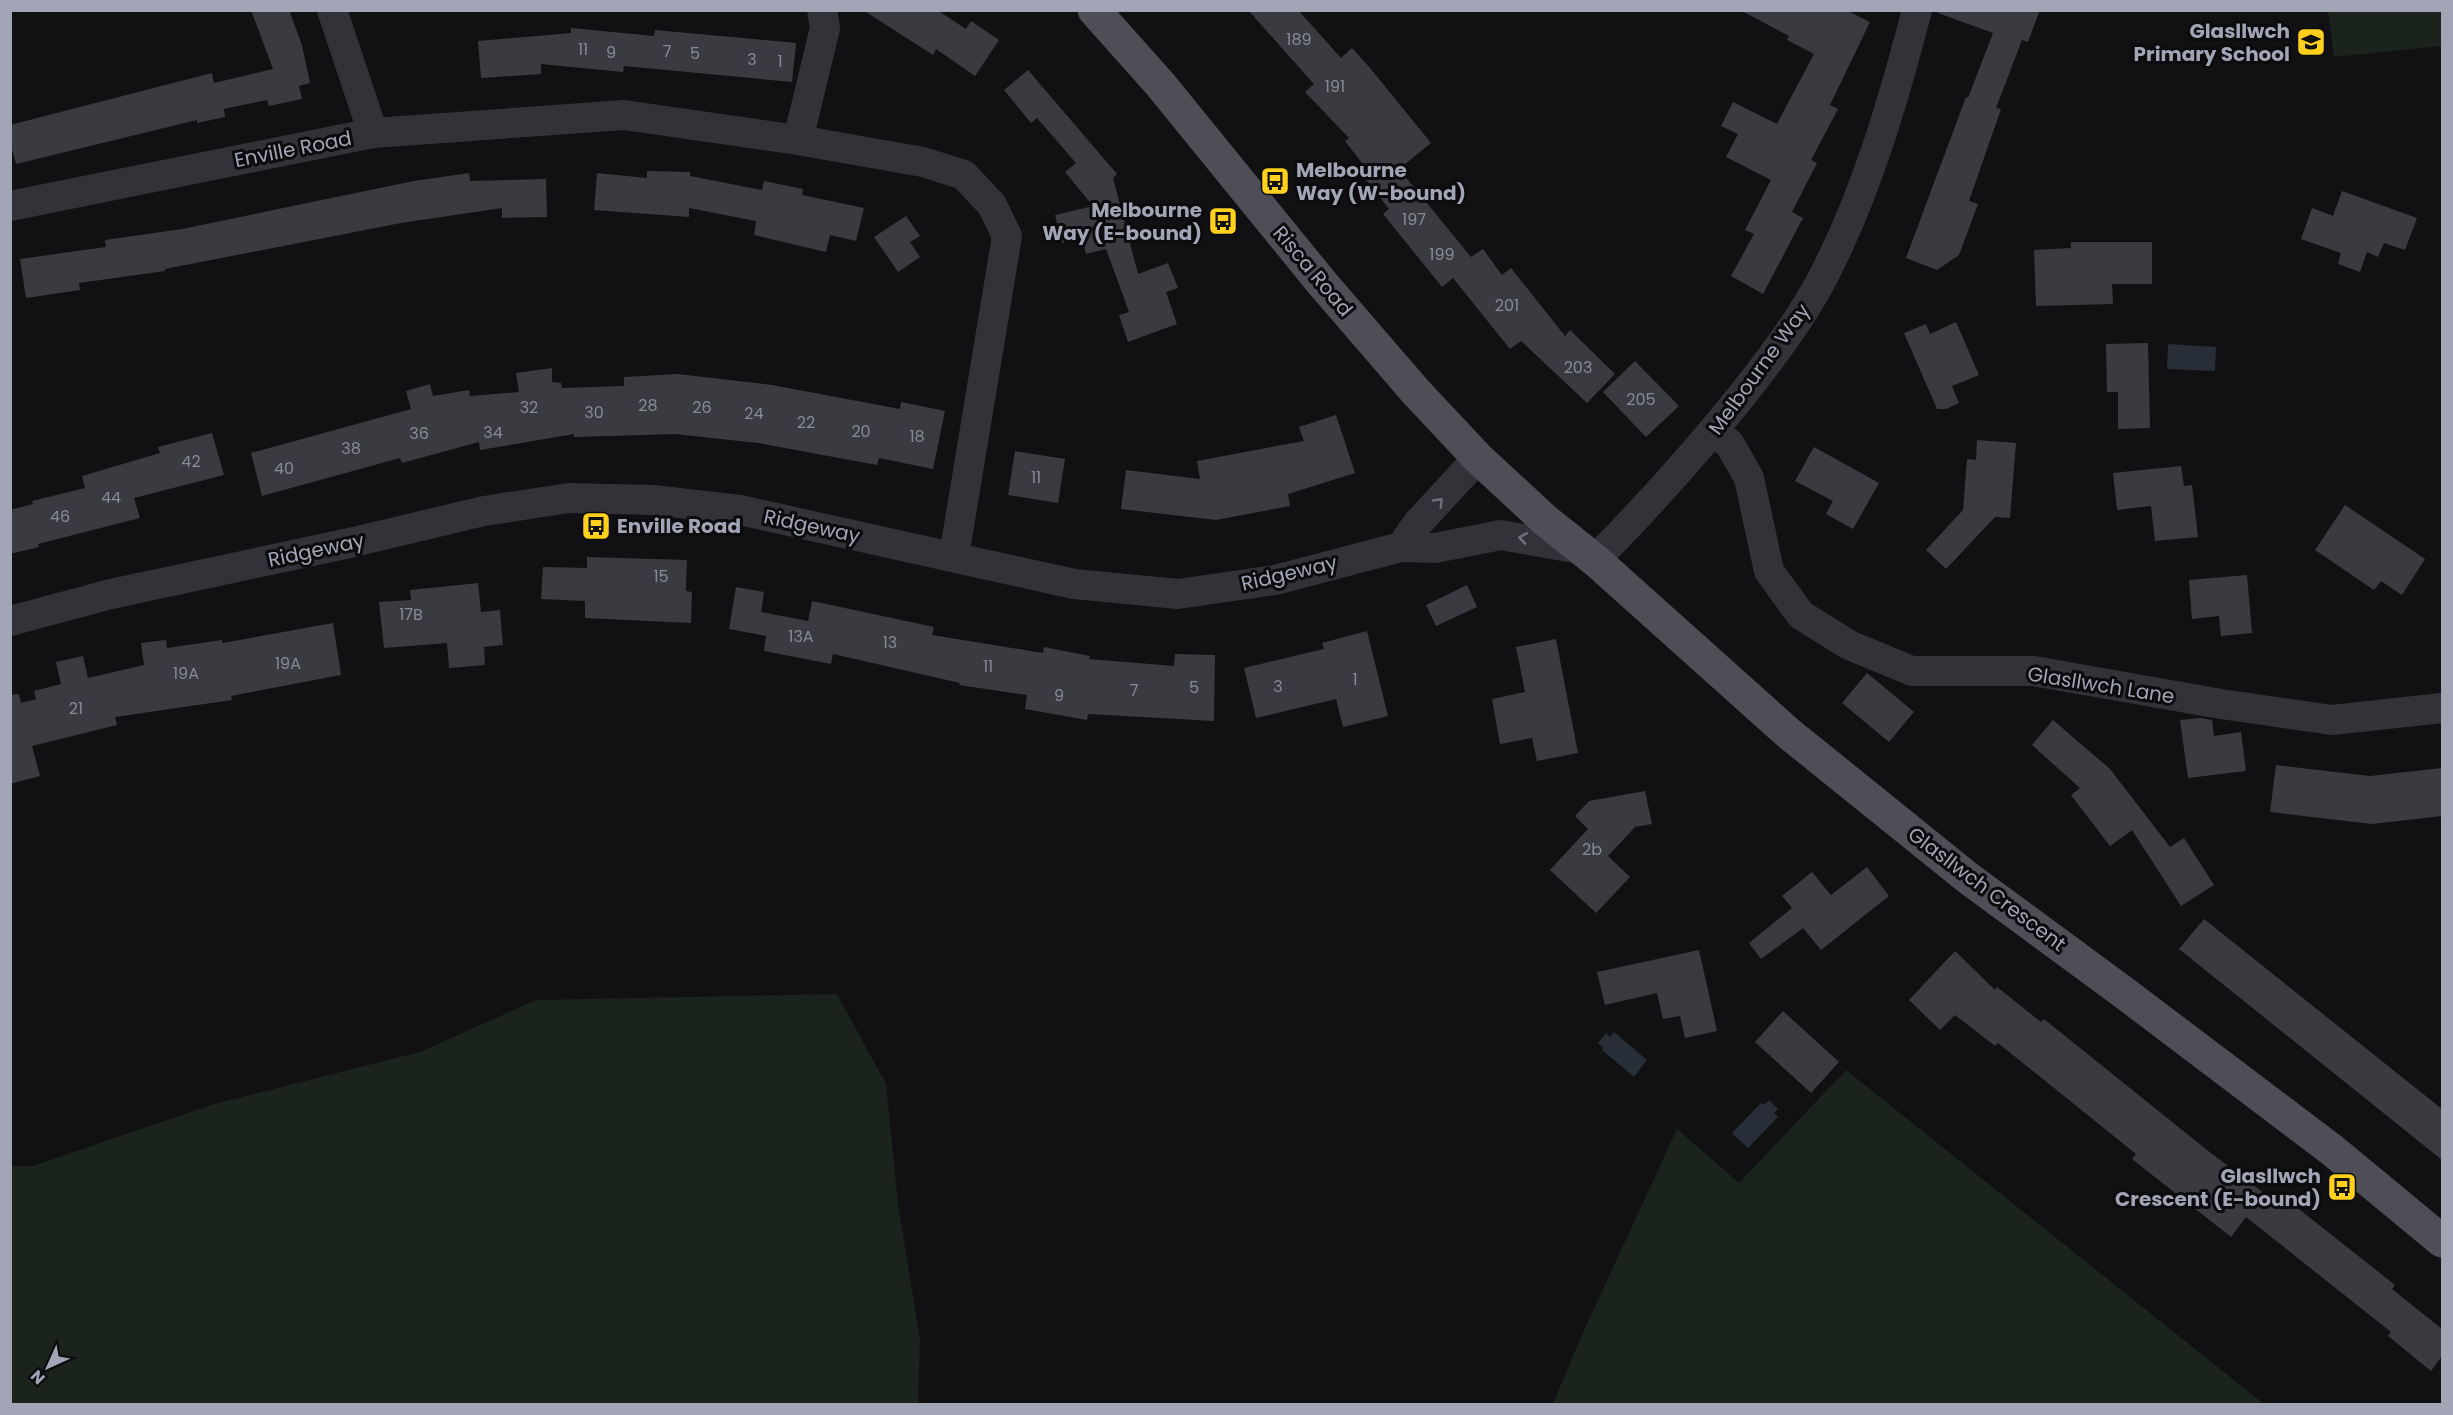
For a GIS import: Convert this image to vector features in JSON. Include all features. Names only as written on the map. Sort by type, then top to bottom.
[{"type":"main road","name":"Risca Road","points":[[1094,10],[1160,84],[1330,292],[1416,392],[1478,458],[1545,520]]},
{"type":"main road","name":"Glasllwch Crescent","points":[[1545,520],[1588,555],[1787,732],[1932,849],[2332,1150],[2442,1241]]},
{"type":"street","points":[[332,10],[373,133]]},
{"type":"street","points":[[798,140],[825,28],[822,10]]},
{"type":"street","name":"Melbourne Way","points":[[1588,555],[1712,434],[1789,335],[1827,270],[1850,220],[1901,71],[1917,10]]},
{"type":"street","name":"Enville Road","points":[[10,206],[373,133],[624,115],[798,140],[923,162],[964,175],[992,205],[1008,237],[954,556]]},
{"type":"street","name":"Glasllwch Lane","points":[[1712,434],[1729,443],[1749,478],[1768,571],[1801,615],[1850,645],[1912,671],[2034,671],[2221,704],[2332,720],[2442,708]]},
{"type":"street","points":[[1401,547],[1418,523],[1478,458]]},
{"type":"street","name":"Ridgeway","points":[[10,621],[111,594],[354,542],[484,511],[570,498],[653,500],[740,510],[1074,584],[1178,594],[1275,580],[1401,547],[1435,548],[1501,535],[1588,555]]},
{"type":"shaded area","points":[[2328,11],[2442,11],[2442,46],[2334,57]]},
{"type":"shaded area","points":[[2168,344],[2216,347],[2215,371],[2167,369]]},
{"type":"shaded area","points":[[837,994],[886,1084],[898,1204],[920,1339],[918,1404],[11,1404],[11,1166],[33,1166],[214,1104],[420,1052],[536,1000]]},
{"type":"shaded area","points":[[1614,1032],[1647,1060],[1634,1077],[1602,1050],[1603,1048],[1598,1043],[1606,1033],[1610,1037]]},
{"type":"shaded area","points":[[1846,1070],[2264,1404],[1553,1404],[1580,1339],[1677,1129],[1739,1183]]},
{"type":"shaded area","points":[[1769,1100],[1778,1109],[1774,1113],[1778,1117],[1748,1148],[1732,1133],[1761,1103],[1764,1105]]},
{"type":"building","points":[[251,10],[289,10],[302,45],[310,83],[299,86],[302,99],[269,106],[267,100],[224,109],[225,117],[197,123],[197,120],[16,164],[10,142],[10,125],[212,73],[214,83],[273,69]]},
{"type":"building","points":[[863,10],[937,10],[966,29],[971,21],[999,40],[975,76],[936,49],[933,55]]},
{"type":"building","points":[[1248,10],[1298,10],[1341,58],[1352,48],[1370,68],[1431,143],[1399,169],[1471,257],[1483,249],[1502,275],[1511,268],[1565,336],[1570,330],[1615,374],[1587,403],[1521,341],[1510,349],[1453,278],[1442,287],[1383,214],[1389,209],[1356,167],[1362,163],[1345,141],[1349,138],[1305,92],[1314,84]]},
{"type":"building","points":[[1740,10],[1846,10],[1870,22],[1830,105],[1838,109],[1811,160],[1817,163],[1792,212],[1803,218],[1763,294],[1731,276],[1754,234],[1745,230],[1771,180],[1726,157],[1738,134],[1721,126],[1733,102],[1777,124],[1814,54],[1787,40],[1789,36]]},
{"type":"building","points":[[1939,10],[2040,10],[2028,42],[2022,40],[1996,108],[2001,109],[1969,201],[1978,204],[1959,255],[1937,270],[1906,258],[1966,97],[1968,98],[1993,33],[1938,13]]},
{"type":"building","points":[[571,28],[654,36],[655,30],[796,43],[792,82],[624,66],[623,72],[541,64],[541,74],[481,78],[478,41],[571,33]]},
{"type":"building","points":[[1028,70],[1117,174],[1113,178],[1138,274],[1168,263],[1178,288],[1166,292],[1177,324],[1128,342],[1119,315],[1129,312],[1106,249],[1086,254],[1082,238],[1062,243],[1055,215],[1093,206],[1065,172],[1076,163],[1037,118],[1031,123],[1004,90]]},
{"type":"building","points":[[647,171],[690,172],[690,176],[762,190],[764,181],[803,189],[802,195],[864,208],[856,241],[830,235],[826,252],[754,235],[756,221],[689,208],[689,217],[594,210],[597,173],[647,178]]},
{"type":"building","points":[[469,173],[470,181],[546,179],[547,217],[502,218],[502,208],[401,223],[165,269],[165,271],[79,283],[80,290],[26,298],[20,259],[106,247],[105,240],[182,229],[414,181]]},
{"type":"building","points":[[2342,191],[2417,218],[2405,250],[2384,243],[2378,257],[2367,252],[2360,272],[2338,264],[2341,253],[2301,239],[2312,208],[2333,216]]},
{"type":"building","points":[[906,216],[920,236],[910,242],[920,257],[898,272],[874,237]]},
{"type":"building","points":[[2071,242],[2152,242],[2152,284],[2112,284],[2113,304],[2036,306],[2034,250],[2071,248]]},
{"type":"building","points":[[1956,322],[1979,375],[1952,386],[1959,403],[1946,409],[1937,409],[1904,333],[1926,324],[1930,334]]},
{"type":"building","points":[[2148,343],[2150,428],[2118,429],[2118,392],[2107,392],[2106,344]]},
{"type":"building","points":[[1635,361],[1679,406],[1646,437],[1603,392]]},
{"type":"building","points":[[552,368],[552,382],[561,383],[562,388],[624,386],[624,377],[678,374],[772,385],[900,409],[901,402],[945,411],[933,469],[879,458],[877,465],[758,443],[675,434],[574,437],[574,434],[480,450],[479,442],[402,463],[400,458],[262,496],[251,453],[411,409],[406,391],[430,384],[433,396],[469,390],[470,396],[519,392],[516,373]]},
{"type":"building","points":[[1336,415],[1355,473],[1288,494],[1290,506],[1216,520],[1121,509],[1126,470],[1200,479],[1197,461],[1304,441],[1299,427]]},
{"type":"building","points":[[212,433],[224,475],[134,498],[140,518],[38,544],[39,547],[10,554],[10,510],[33,504],[32,501],[85,488],[82,476],[160,453],[158,447]]},
{"type":"building","points":[[1977,440],[2016,443],[2010,518],[1995,517],[1946,569],[1926,550],[1963,510],[1967,459],[1976,460]]},
{"type":"building","points":[[1814,447],[1879,483],[1853,529],[1826,514],[1833,501],[1795,481]]},
{"type":"building","points":[[1015,451],[1065,459],[1058,503],[1008,495]]},
{"type":"building","points":[[2181,466],[2184,486],[2192,485],[2198,537],[2155,541],[2151,506],[2117,510],[2113,473]]},
{"type":"building","points":[[2345,505],[2425,559],[2402,595],[2381,581],[2374,590],[2315,550]]},
{"type":"building","points":[[587,557],[687,560],[686,591],[692,592],[691,623],[585,618],[585,601],[541,599],[543,567],[587,568]]},
{"type":"building","points":[[2247,575],[2252,633],[2221,636],[2219,616],[2192,619],[2189,580]]},
{"type":"building","points":[[478,583],[481,612],[500,610],[503,645],[484,647],[485,665],[449,668],[447,643],[384,648],[379,602],[411,600],[410,590]]},
{"type":"building","points":[[1467,585],[1477,607],[1436,626],[1426,605]]},
{"type":"building","points":[[736,587],[764,592],[761,612],[808,621],[812,601],[934,627],[932,635],[1043,653],[1044,647],[1090,656],[1089,659],[1174,666],[1175,654],[1215,655],[1214,721],[1088,714],[1087,720],[1025,709],[1027,695],[959,685],[960,683],[833,654],[831,664],[764,651],[766,636],[729,629]]},
{"type":"building","points":[[333,623],[341,675],[231,696],[232,700],[115,717],[117,725],[32,746],[40,776],[10,784],[10,695],[19,694],[21,703],[36,699],[34,691],[61,684],[56,662],[83,656],[88,678],[144,665],[141,643],[166,640],[167,648],[222,640],[223,643]]},
{"type":"building","points":[[1367,631],[1388,716],[1343,727],[1336,699],[1256,718],[1244,668],[1324,649],[1322,643]]},
{"type":"building","points":[[1556,639],[1578,753],[1537,761],[1532,738],[1500,744],[1492,699],[1525,692],[1516,647]]},
{"type":"building","points":[[1867,673],[1914,712],[1889,742],[1842,703]]},
{"type":"building","points":[[2201,718],[2212,720],[2214,736],[2241,732],[2246,771],[2188,778],[2180,720]]},
{"type":"building","points":[[2053,720],[2110,769],[2170,847],[2184,838],[2214,885],[2181,906],[2132,830],[2110,846],[2071,795],[2080,788],[2032,745]]},
{"type":"building","points":[[2276,765],[2370,776],[2442,768],[2442,816],[2372,824],[2270,812]]},
{"type":"building","points":[[1645,791],[1652,824],[1635,827],[1608,856],[1630,877],[1596,913],[1550,870],[1588,829],[1575,816],[1589,801]]},
{"type":"building","points":[[1867,867],[1889,896],[1821,950],[1803,928],[1761,959],[1749,943],[1792,908],[1782,896],[1812,872],[1831,895]]},
{"type":"building","points":[[2204,919],[2442,1109],[2442,1160],[2179,949]]},
{"type":"building","points":[[1699,950],[1717,1031],[1685,1038],[1680,1016],[1663,1019],[1657,993],[1605,1005],[1597,972]]},
{"type":"building","points":[[1955,951],[1995,990],[1997,987],[2041,1022],[2044,1019],[2207,1150],[2285,1209],[2290,1202],[2395,1285],[2392,1289],[2442,1329],[2442,1356],[2431,1371],[2388,1336],[2391,1332],[2246,1217],[2231,1237],[2132,1159],[2136,1154],[1998,1043],[1995,1046],[1955,1015],[1940,1030],[1909,1000]]},
{"type":"building","points":[[1783,1011],[1839,1062],[1811,1093],[1755,1042]]},
{"type":"place","name":"Glasllwch Primary School","points":[[2311,42]]},
{"type":"place","name":"Melbourne Way (W-bound)","points":[[1275,181]]},
{"type":"place","name":"Melbourne Way (E-bound)","points":[[1223,221]]},
{"type":"place","name":"Enville Road","points":[[596,526]]},
{"type":"place","name":"Glasllwch Crescent (E-bound)","points":[[2342,1187]]}]
